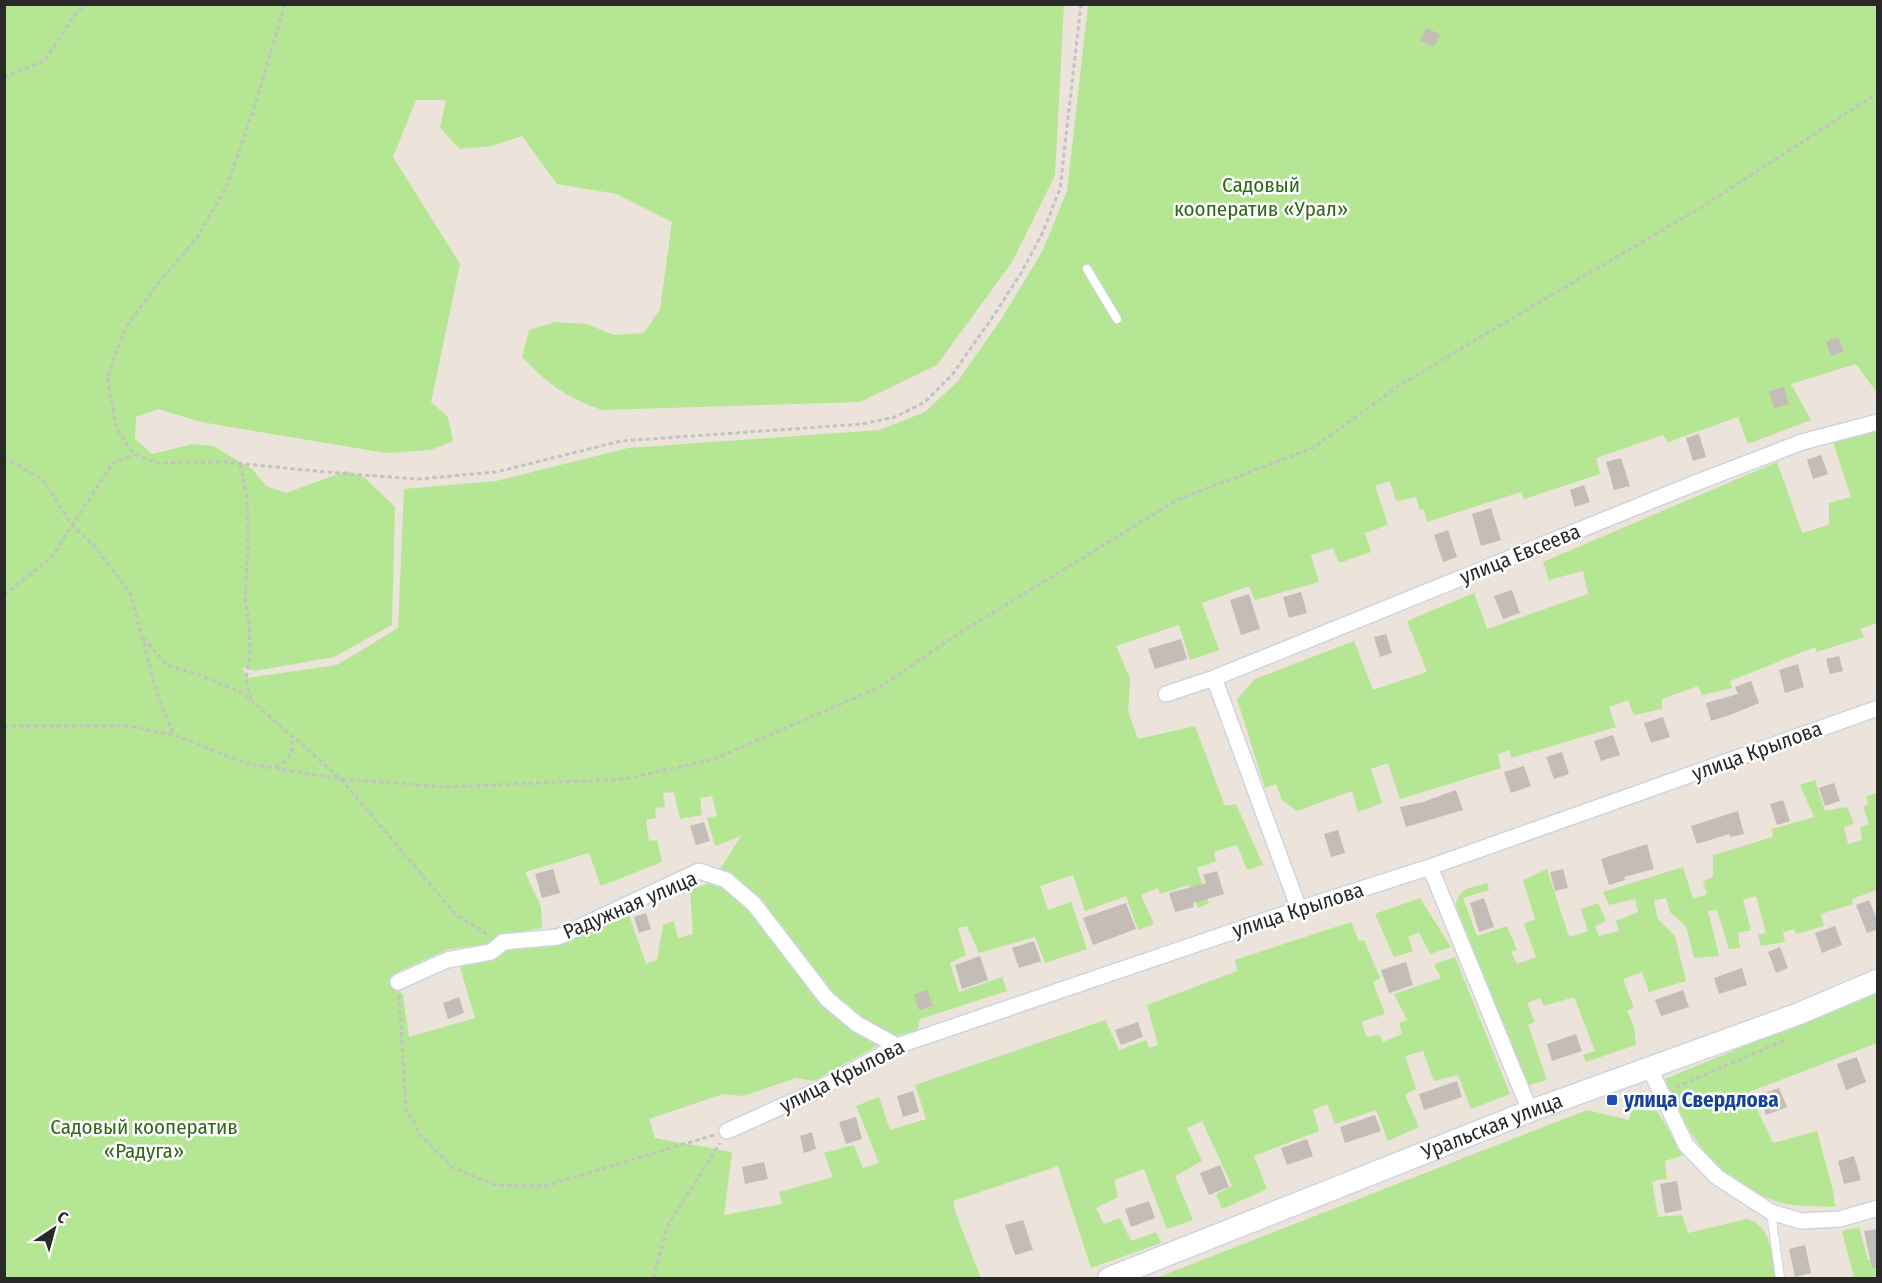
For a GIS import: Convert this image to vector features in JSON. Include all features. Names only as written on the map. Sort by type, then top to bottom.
[{"type":"main road","name":"Уральская улица","points":[[1109,1278],[1530,1111],[1798,1014],[1878,980]]},
{"type":"street","name":"улица Евсеева","points":[[1166,694],[1214,678],[1693,484],[1803,442],[1878,422]]},
{"type":"street","points":[[1214,678],[1299,909]]},
{"type":"street","name":"улица Крылова","points":[[727,1131],[814,1092],[897,1046],[1299,909],[1430,867],[1878,708]]},
{"type":"street","points":[[1430,867],[1530,1111]]},
{"type":"street","name":"Радужная улица","points":[[398,982],[447,960],[491,952],[503,942],[558,937],[699,871],[726,879],[754,904],[827,999],[857,1024],[897,1046]]},
{"type":"street","points":[[1649,1067],[1686,1145],[1718,1177],[1771,1212],[1801,1221],[1840,1219],[1878,1208]]},
{"type":"lane","points":[[1087,269],[1117,319]]},
{"type":"lane","points":[[1771,1212],[1780,1278]]},
{"type":"path","points":[[4,77],[44,61],[77,12],[87,4]]},
{"type":"path","points":[[285,4],[259,94],[227,186],[197,238],[160,281],[126,327],[107,378],[117,429],[134,454],[157,463],[224,462],[418,479],[496,472],[621,441],[862,424],[895,417],[925,402],[952,375],[994,315],[1042,234],[1060,189],[1081,4]]},
{"type":"path","points":[[4,726],[128,726],[174,735],[249,764],[341,779],[449,787],[625,779],[714,759],[880,687],[953,637],[1179,499],[1313,448],[1397,387],[1697,210],[1878,93]]},
{"type":"path","points":[[4,595],[51,558],[112,464],[134,454]]},
{"type":"path","points":[[4,457],[43,480],[72,525],[93,545],[130,592],[158,697],[174,735]]},
{"type":"path","points":[[240,464],[248,497],[245,600],[249,622],[250,654],[246,679],[252,701]]},
{"type":"path","points":[[143,638],[167,665],[239,691],[252,701],[341,779],[454,914],[503,942]]},
{"type":"path","points":[[273,768],[288,761],[293,752],[292,736]]},
{"type":"path","points":[[398,982],[406,1109],[422,1137],[453,1168],[495,1185],[545,1186],[727,1131]]},
{"type":"path","points":[[1660,1094],[1791,1037]]},
{"type":"path","points":[[653,1278],[668,1225],[727,1131]]},
{"type":"green space","points":[[5,5],[1064,5],[1055,175],[1012,262],[937,365],[860,402],[602,410],[559,389],[522,357],[529,330],[556,322],[587,324],[614,335],[644,333],[660,309],[672,222],[617,194],[557,184],[522,136],[492,146],[460,149],[440,128],[446,100],[416,100],[393,157],[460,264],[431,402],[448,417],[453,441],[431,450],[386,453],[201,422],[158,409],[136,417],[135,439],[152,454],[193,444],[213,446],[252,469],[266,486],[286,493],[346,471],[365,478],[395,507],[392,625],[334,657],[254,671],[242,667],[248,678],[337,665],[398,628],[404,489],[496,481],[628,448],[880,430],[925,412],[958,381],[1002,318],[1042,252],[1067,191],[1088,5],[1877,5],[1877,393],[1856,364],[1791,384],[1811,420],[1748,444],[1738,417],[1668,442],[1663,435],[1596,458],[1600,474],[1524,499],[1521,492],[1427,522],[1424,509],[1420,510],[1416,497],[1396,501],[1390,481],[1375,486],[1388,525],[1365,533],[1371,552],[1339,563],[1333,548],[1311,555],[1319,582],[1255,600],[1249,586],[1202,603],[1219,650],[1190,660],[1179,625],[1116,646],[1130,679],[1128,711],[1138,739],[1195,726],[1225,806],[1236,804],[1263,865],[1247,870],[1237,845],[1214,852],[1216,861],[1197,868],[1209,903],[1198,908],[1189,885],[1160,894],[1158,888],[1141,895],[1154,924],[1138,930],[1126,896],[1085,911],[1073,875],[1040,886],[1048,910],[1071,902],[1087,949],[1045,963],[1035,937],[979,953],[967,926],[958,928],[966,955],[950,963],[959,992],[1002,977],[1007,991],[920,1019],[917,1031],[894,1036],[814,1081],[796,1078],[743,1096],[723,1094],[649,1119],[655,1138],[732,1152],[724,1215],[782,1204],[779,1192],[833,1177],[824,1153],[854,1145],[863,1168],[879,1163],[856,1106],[879,1097],[890,1130],[926,1119],[915,1085],[1105,1020],[1119,1050],[1146,1040],[1149,1048],[1158,1045],[1147,1005],[1237,971],[1235,960],[1351,922],[1359,941],[1364,940],[1380,978],[1373,982],[1385,1014],[1361,1022],[1367,1037],[1379,1035],[1383,1042],[1402,1034],[1399,1023],[1407,1020],[1394,994],[1441,978],[1434,964],[1455,957],[1510,1094],[1471,1109],[1458,1075],[1434,1081],[1423,1051],[1405,1056],[1416,1089],[1405,1095],[1419,1127],[1388,1141],[1376,1110],[1335,1124],[1327,1104],[1313,1110],[1319,1131],[1254,1156],[1267,1189],[1222,1209],[1216,1194],[1232,1186],[1202,1121],[1187,1128],[1202,1161],[1175,1176],[1193,1220],[1167,1229],[1144,1169],[1114,1180],[1118,1197],[1096,1208],[1104,1224],[1120,1218],[1131,1241],[1156,1232],[1161,1243],[1091,1268],[1058,1166],[953,1201],[981,1278],[5,1278]],"holes":[[[674,792],[680,819],[702,815],[700,798],[712,796],[717,816],[707,818],[715,846],[741,836],[712,882],[690,890],[693,934],[678,938],[674,921],[663,925],[657,960],[646,964],[628,912],[506,949],[489,961],[460,967],[475,1018],[409,1037],[403,995],[392,982],[399,971],[446,950],[486,944],[502,935],[542,928],[541,907],[525,872],[589,853],[601,886],[662,862],[657,840],[649,841],[646,820],[656,818],[655,808],[665,807],[663,793]]]},
{"type":"green space","points":[[1877,430],[1877,623],[1860,629],[1864,637],[1817,652],[1815,647],[1730,681],[1732,688],[1702,695],[1698,686],[1662,699],[1662,709],[1634,715],[1628,700],[1609,707],[1616,727],[1511,758],[1510,750],[1498,754],[1501,768],[1400,799],[1388,763],[1371,769],[1382,803],[1358,812],[1352,791],[1297,811],[1282,800],[1276,784],[1265,788],[1237,699],[1255,679],[1354,641],[1373,690],[1427,672],[1407,621],[1474,593],[1487,629],[1588,594],[1583,571],[1549,580],[1543,562],[1777,462],[1802,533],[1829,525],[1829,503],[1851,497],[1833,442]]},
{"type":"green space","points":[[1815,780],[1825,811],[1847,807],[1854,823],[1844,827],[1848,844],[1862,840],[1860,828],[1869,824],[1863,807],[1868,804],[1866,796],[1877,793],[1877,890],[1852,899],[1853,904],[1821,914],[1824,926],[1796,934],[1794,929],[1783,932],[1785,942],[1761,946],[1758,935],[1766,933],[1756,896],[1743,900],[1751,930],[1738,933],[1740,948],[1729,949],[1717,910],[1708,911],[1719,956],[1694,958],[1686,926],[1670,912],[1666,898],[1654,900],[1657,918],[1675,936],[1686,981],[1649,992],[1642,972],[1623,979],[1634,1008],[1627,1011],[1634,1026],[1636,1045],[1586,1062],[1583,1055],[1595,1051],[1574,997],[1544,1006],[1540,998],[1527,1003],[1535,1022],[1528,1025],[1547,1080],[1525,1086],[1455,910],[1461,893],[1487,883],[1489,890],[1463,898],[1477,936],[1507,926],[1517,950],[1511,952],[1517,964],[1536,957],[1524,924],[1535,919],[1523,880],[1547,869],[1569,937],[1588,931],[1581,909],[1598,903],[1606,921],[1595,926],[1599,936],[1619,931],[1616,921],[1638,912],[1635,899],[1609,905],[1603,892],[1683,867],[1693,899],[1707,894],[1703,881],[1713,877],[1713,855],[1773,837],[1772,829],[1814,817],[1800,785]]},
{"type":"green space","points":[[1420,898],[1451,947],[1430,954],[1419,932],[1408,937],[1413,951],[1394,957],[1375,914]]},
{"type":"green space","points":[[1877,991],[1877,1043],[1749,1092],[1773,1143],[1817,1131],[1835,1207],[1782,1203],[1754,1192],[1736,1181],[1720,1168],[1694,1137],[1665,1079]]},
{"type":"green space","points":[[1632,1109],[1657,1111],[1684,1155],[1665,1161],[1667,1179],[1652,1181],[1658,1217],[1682,1215],[1688,1233],[1747,1219],[1755,1223],[1766,1235],[1772,1252],[1776,1278],[1156,1278],[1587,1110],[1629,1120]]},
{"type":"green space","points":[[1859,1227],[1868,1260],[1874,1260],[1877,1278],[1854,1278],[1842,1231]]},
{"type":"building","points":[[1426,28],[1440,34],[1434,47],[1420,41]]},
{"type":"building","points":[[1838,337],[1844,351],[1831,356],[1826,342]]},
{"type":"building","points":[[1784,387],[1789,404],[1774,408],[1769,391]]},
{"type":"building","points":[[1699,434],[1706,457],[1693,461],[1686,438]]},
{"type":"building","points":[[1821,455],[1828,474],[1813,479],[1807,460]]},
{"type":"building","points":[[1621,458],[1630,486],[1614,490],[1606,462]]},
{"type":"building","points":[[1584,485],[1590,502],[1575,507],[1570,490]]},
{"type":"building","points":[[1491,508],[1501,540],[1481,546],[1472,514]]},
{"type":"building","points":[[1448,530],[1457,557],[1443,562],[1434,535]]},
{"type":"building","points":[[1512,590],[1520,613],[1503,619],[1494,596]]},
{"type":"building","points":[[1301,592],[1307,613],[1289,618],[1283,597]]},
{"type":"building","points":[[1249,594],[1260,629],[1241,635],[1230,600]]},
{"type":"building","points":[[1386,634],[1392,653],[1380,657],[1374,637]]},
{"type":"building","points":[[1181,639],[1187,659],[1155,669],[1148,649]]},
{"type":"building","points":[[1839,656],[1843,671],[1830,674],[1826,659]]},
{"type":"building","points":[[1798,664],[1804,687],[1785,693],[1779,670]]},
{"type":"building","points":[[1751,681],[1759,703],[1711,721],[1706,703],[1738,694],[1735,687]]},
{"type":"building","points":[[1663,717],[1670,737],[1651,743],[1644,723]]},
{"type":"building","points":[[1613,735],[1620,755],[1601,761],[1594,741]]},
{"type":"building","points":[[1562,752],[1569,774],[1554,779],[1546,757]]},
{"type":"building","points":[[1524,766],[1531,786],[1511,793],[1504,772]]},
{"type":"building","points":[[1834,783],[1840,801],[1825,806],[1819,788]]},
{"type":"building","points":[[1456,790],[1463,810],[1406,827],[1400,807],[1423,802]]},
{"type":"building","points":[[1783,800],[1790,821],[1777,825],[1770,804]]},
{"type":"building","points":[[1738,811],[1744,834],[1730,837],[1729,834],[1697,844],[1691,826]]},
{"type":"building","points":[[704,822],[710,841],[696,845],[690,826]]},
{"type":"building","points":[[1338,830],[1345,853],[1331,857],[1324,834]]},
{"type":"building","points":[[1647,844],[1654,869],[1624,877],[1625,880],[1609,885],[1601,859]]},
{"type":"building","points":[[553,869],[560,893],[542,898],[535,874]]},
{"type":"building","points":[[1563,869],[1568,888],[1555,891],[1550,872]]},
{"type":"building","points":[[1217,871],[1224,894],[1193,903],[1194,907],[1175,912],[1169,893],[1206,883],[1203,875]]},
{"type":"building","points":[[1484,898],[1494,927],[1479,932],[1470,903]]},
{"type":"building","points":[[1869,900],[1878,922],[1878,929],[1867,933],[1856,905]]},
{"type":"building","points":[[1126,903],[1136,929],[1093,945],[1083,918]]},
{"type":"building","points":[[646,913],[651,929],[639,933],[634,917]]},
{"type":"building","points":[[1835,926],[1842,945],[1822,953],[1815,933]]},
{"type":"building","points":[[1034,941],[1041,961],[1019,968],[1012,948]]},
{"type":"building","points":[[1780,947],[1788,968],[1776,973],[1768,952]]},
{"type":"building","points":[[980,956],[988,980],[962,989],[955,965]]},
{"type":"building","points":[[1406,962],[1413,985],[1389,993],[1381,970]]},
{"type":"building","points":[[1742,968],[1747,985],[1719,994],[1714,978]]},
{"type":"building","points":[[927,990],[933,1006],[919,1010],[914,994]]},
{"type":"building","points":[[1683,990],[1689,1007],[1661,1016],[1655,1000]]},
{"type":"building","points":[[459,997],[464,1013],[448,1019],[443,1003]]},
{"type":"building","points":[[1138,1022],[1143,1037],[1121,1045],[1115,1030]]},
{"type":"building","points":[[1576,1034],[1582,1051],[1552,1061],[1547,1044]]},
{"type":"building","points":[[1857,1057],[1866,1082],[1846,1090],[1837,1064]]},
{"type":"building","points":[[1457,1081],[1462,1097],[1424,1110],[1419,1094]]},
{"type":"building","points":[[1779,1088],[1787,1107],[1766,1115],[1759,1095]]},
{"type":"building","points":[[913,1091],[919,1112],[903,1117],[897,1096]]},
{"type":"building","points":[[1375,1115],[1381,1131],[1345,1143],[1340,1127]]},
{"type":"building","points":[[856,1117],[862,1139],[846,1144],[839,1122]]},
{"type":"building","points":[[812,1132],[816,1149],[804,1153],[800,1136]]},
{"type":"building","points":[[1307,1139],[1313,1156],[1287,1165],[1281,1148]]},
{"type":"building","points":[[1854,1156],[1861,1180],[1844,1184],[1838,1161]]},
{"type":"building","points":[[764,1162],[768,1179],[745,1184],[742,1167]]},
{"type":"building","points":[[1220,1165],[1229,1187],[1209,1195],[1200,1173]]},
{"type":"building","points":[[1677,1181],[1682,1210],[1665,1213],[1660,1184]]},
{"type":"building","points":[[1149,1201],[1155,1218],[1131,1227],[1125,1209]]},
{"type":"building","points":[[1023,1220],[1033,1250],[1015,1255],[1005,1225]]},
{"type":"building","points":[[1878,1229],[1878,1268],[1872,1268],[1864,1231]]},
{"type":"building","points":[[1805,1245],[1811,1273],[1795,1277],[1789,1249]]},
{"type":"place","name":"улица Свердлова","points":[[1612,1100]]},
{"type":"park label","name":"Садовый кооператив «Урал»","points":[[1261,197]]},
{"type":"park label","name":"Садовый кооператив «Радуга»","points":[[144,1139]]}]
